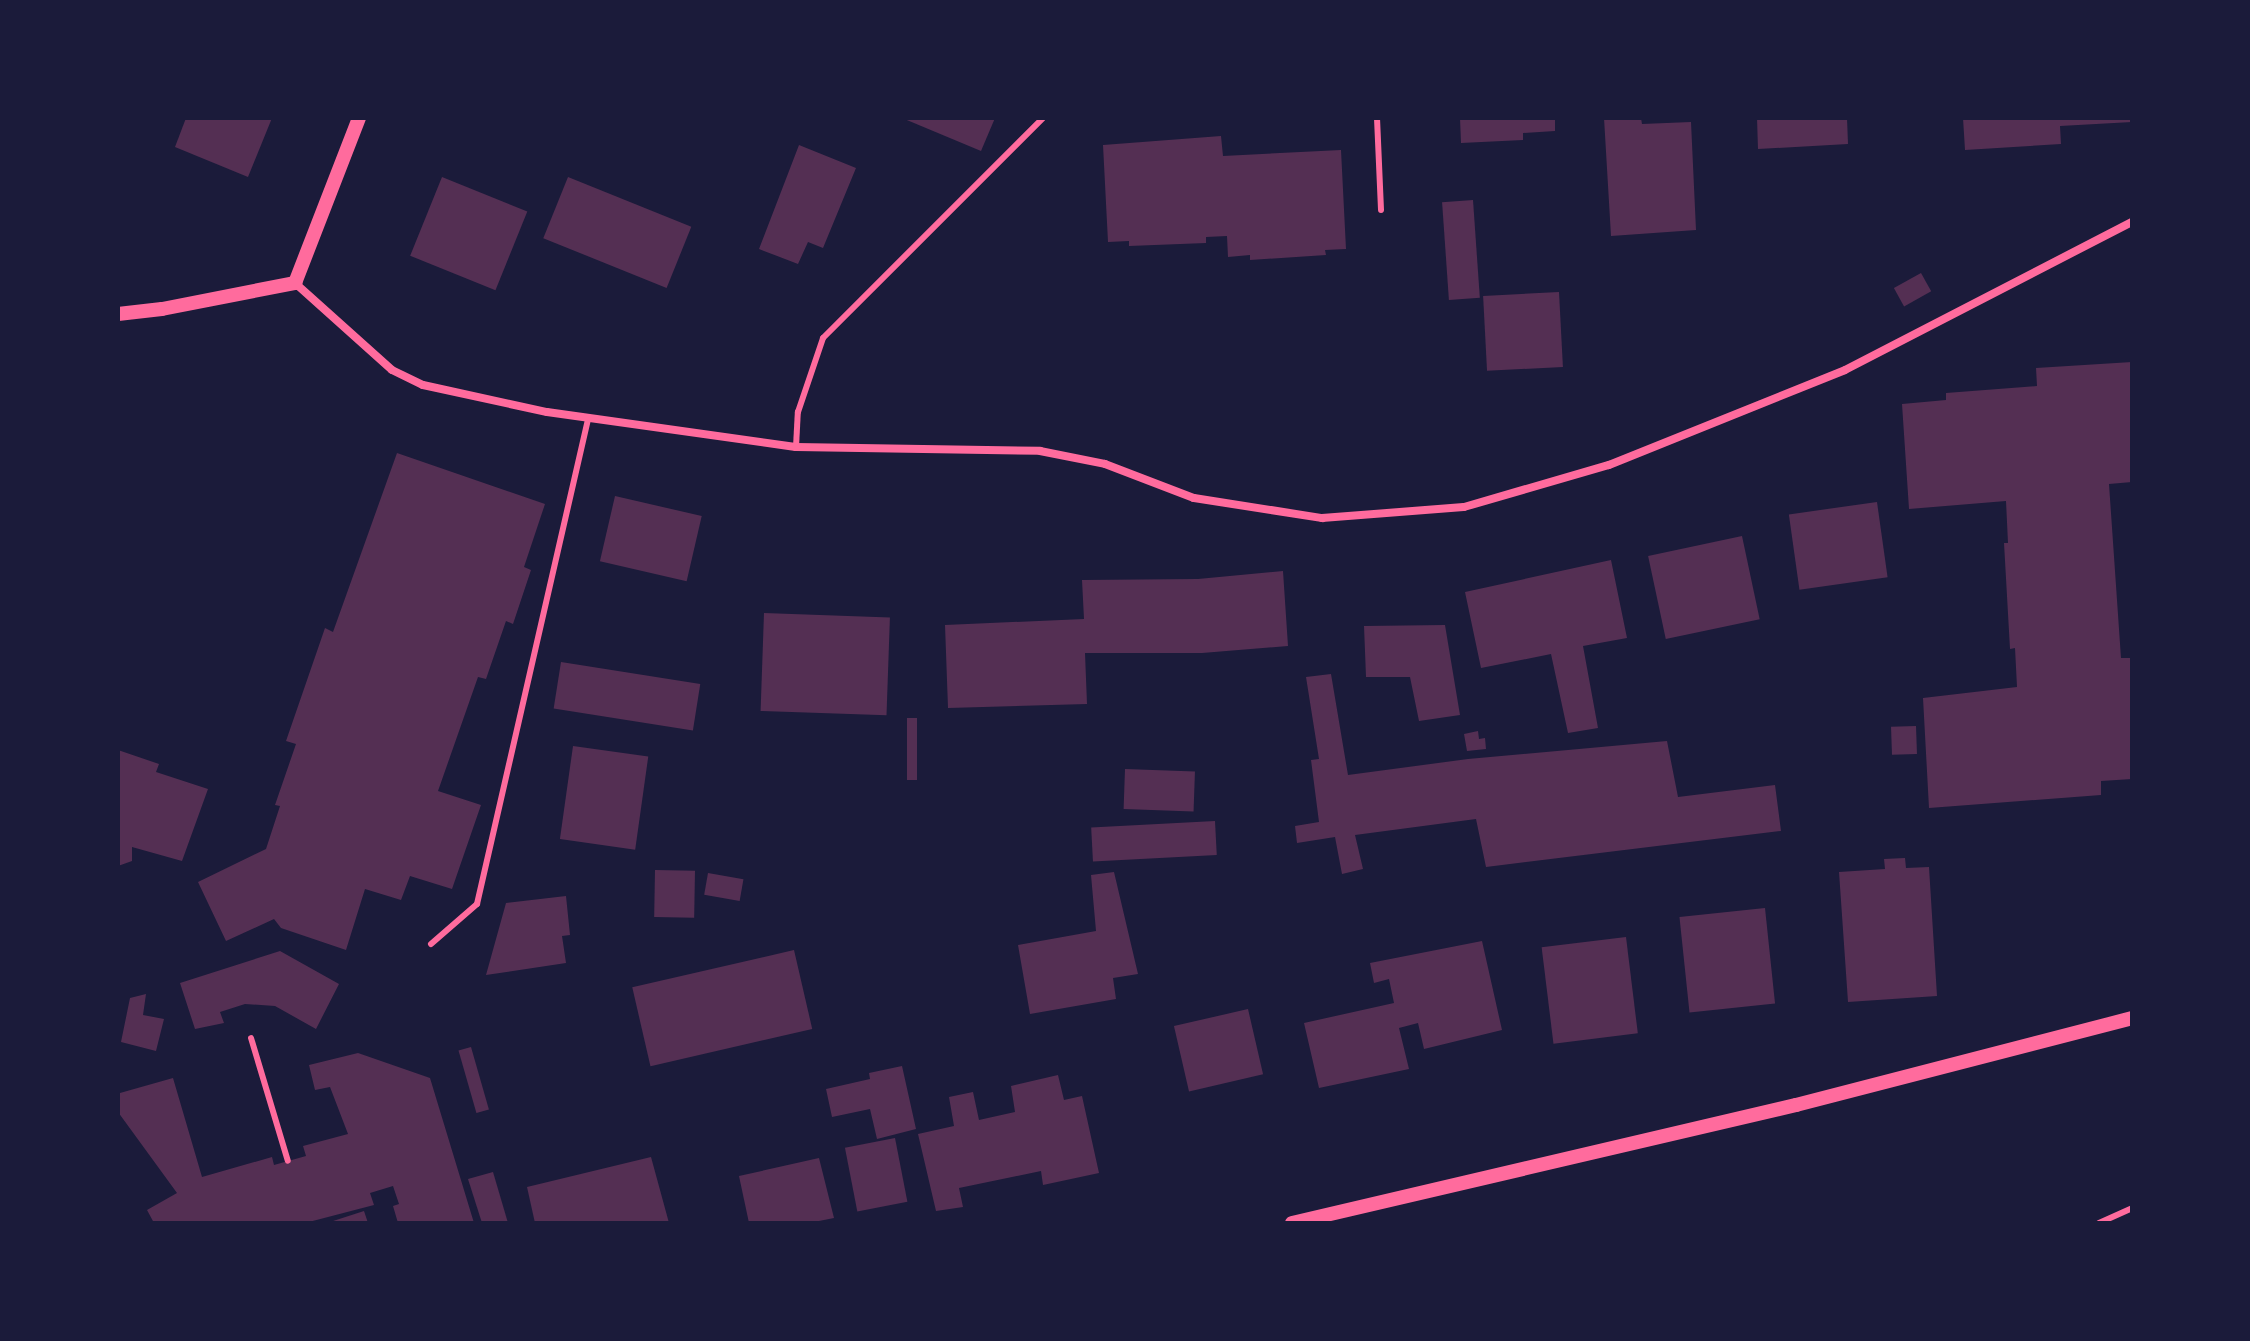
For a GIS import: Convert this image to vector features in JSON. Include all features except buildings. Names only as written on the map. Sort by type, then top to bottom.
[{"type":"street","points":[[295,283],[359,118]]},
{"type":"street","points":[[295,283],[392,370],[423,385],[588,418],[796,447],[1040,451],[1105,464],[1194,498],[1322,518],[1464,507],[1609,465],[1845,370],[2132,222]]},
{"type":"street","points":[[118,314],[162,309],[295,283]]},
{"type":"street","points":[[1292,1223],[1796,1105],[2132,1018]]},
{"type":"lane","points":[[796,447],[798,412],[823,338],[1043,118]]},
{"type":"lane","points":[[1377,118],[1381,210]]},
{"type":"lane","points":[[431,944],[477,904],[588,418]]},
{"type":"lane","points":[[251,1038],[288,1161]]},
{"type":"lane","points":[[2099,1223],[2132,1208]]}]
